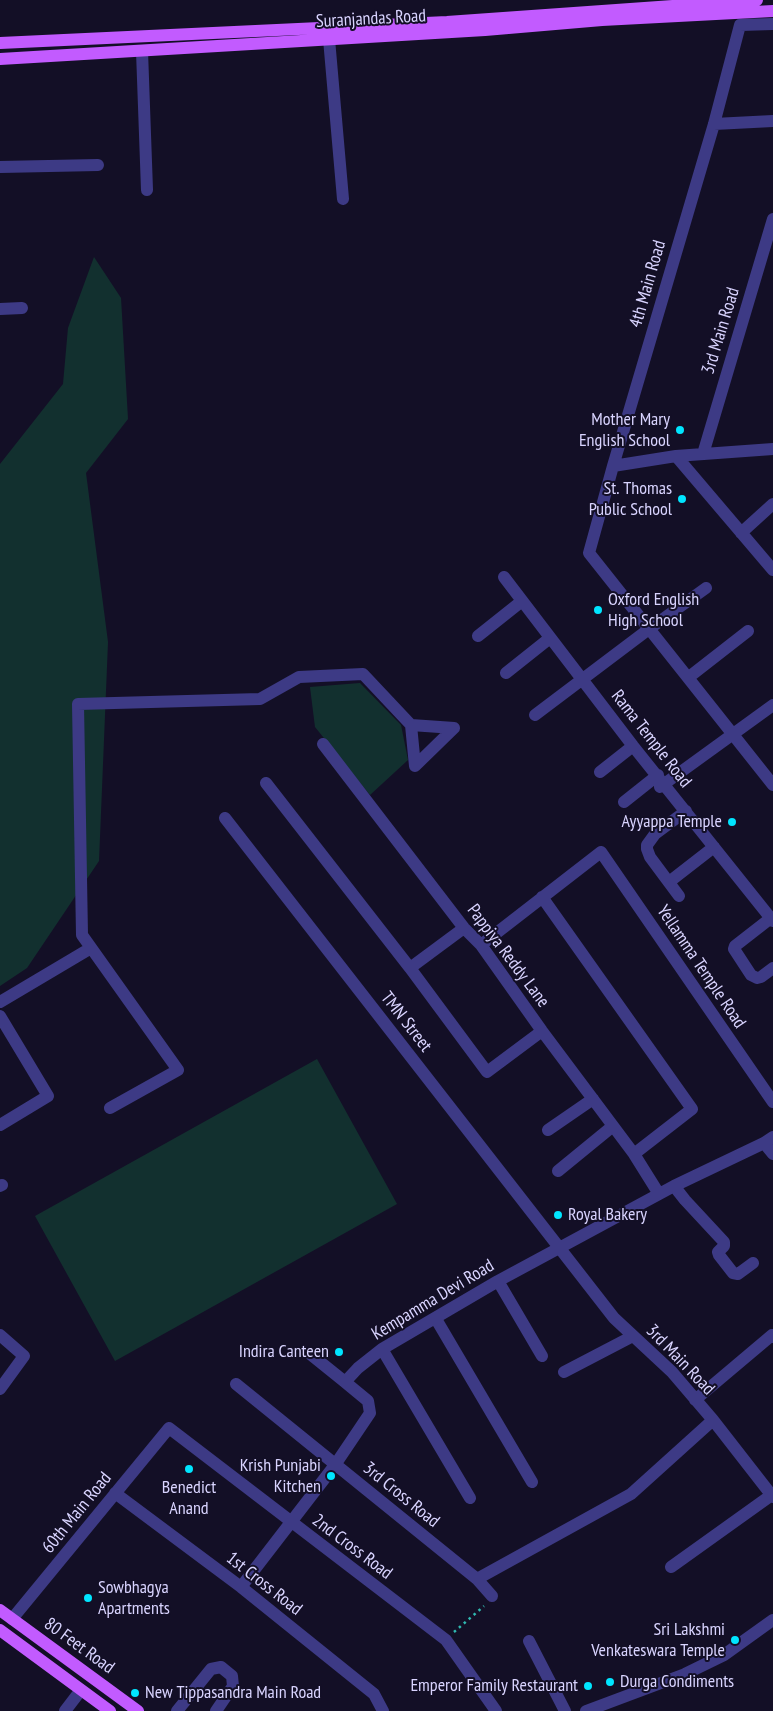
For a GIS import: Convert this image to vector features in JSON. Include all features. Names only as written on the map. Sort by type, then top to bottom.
[{"type":"main road","name":"Suranjandas Road","points":[[0,43],[447,22],[757,0]]},
{"type":"main road","name":"Suranjandas Road","points":[[0,59],[329,38],[744,21],[773,11]]},
{"type":"main road","name":"80 Feet Road","points":[[0,1610],[138,1711]]},
{"type":"main road","name":"80 Feet Road","points":[[0,1630],[110,1711]]},
{"type":"street","points":[[744,21],[773,24]]},
{"type":"street","name":"4th Main Road","points":[[649,629],[589,553],[744,21]]},
{"type":"street","points":[[329,38],[343,199]]},
{"type":"street","points":[[142,51],[147,190]]},
{"type":"street","points":[[714,124],[773,121]]},
{"type":"street","points":[[0,167],[98,165]]},
{"type":"street","name":"3rd Main Road","points":[[703,454],[773,219]]},
{"type":"street","points":[[0,309],[22,308]]},
{"type":"street","points":[[613,466],[676,456],[773,449]]},
{"type":"street","points":[[676,456],[773,570]]},
{"type":"street","points":[[741,533],[773,504]]},
{"type":"street","name":"Rama Temple Road","points":[[504,577],[655,776],[772,923]]},
{"type":"street","points":[[535,716],[706,588]]},
{"type":"street","points":[[478,636],[522,601]]},
{"type":"street","points":[[649,629],[773,785]]},
{"type":"street","points":[[689,677],[748,630]]},
{"type":"street","points":[[506,673],[550,638]]},
{"type":"street","points":[[110,1108],[178,1070],[82,935],[78,704],[260,699],[299,678],[362,674],[412,725]]},
{"type":"street","points":[[624,802],[655,776],[734,735],[773,705]]},
{"type":"street","name":"Pappiya Reddy Lane","points":[[323,744],[464,928],[480,945],[614,1126],[659,1194]]},
{"type":"street","points":[[600,772],[655,776]]},
{"type":"street","points":[[655,776],[655,834],[647,845],[647,849],[650,857],[679,896]]},
{"type":"street","points":[[266,783],[410,968],[487,1072],[542,1031]]},
{"type":"street","name":"TMN Street","points":[[225,818],[559,1248]]},
{"type":"street","points":[[669,882],[712,848]]},
{"type":"street","name":"Yellamma Temple Road","points":[[542,897],[601,852],[773,1102]]},
{"type":"street","points":[[480,945],[542,897],[692,1109],[634,1154]]},
{"type":"street","points":[[772,923],[734,948],[736,954],[751,975],[757,978],[761,977],[773,968]]},
{"type":"street","points":[[410,968],[464,928]]},
{"type":"street","points":[[0,1002],[91,948]]},
{"type":"street","points":[[0,1016],[48,1096],[0,1125]]},
{"type":"street","points":[[548,1130],[593,1099]]},
{"type":"street","points":[[558,1171],[614,1126]]},
{"type":"street","points":[[768,1140],[773,1154]]},
{"type":"street","name":"Kempamma Devi Road","points":[[345,1382],[358,1368],[382,1349],[498,1281],[674,1186],[768,1140]]},
{"type":"street","points":[[674,1186],[724,1242],[724,1246],[718,1252],[733,1273],[738,1274],[753,1263]]},
{"type":"street","name":"3rd Main Road","points":[[559,1248],[614,1318],[672,1372],[772,1495]]},
{"type":"street","points":[[498,1281],[542,1356]]},
{"type":"street","points":[[436,1319],[532,1482]]},
{"type":"street","points":[[0,1335],[24,1356],[0,1389]]},
{"type":"street","points":[[695,1400],[772,1335],[773,1337]]},
{"type":"street","points":[[564,1372],[633,1336]]},
{"type":"street","points":[[382,1349],[470,1498]]},
{"type":"street","points":[[241,1587],[335,1465],[370,1413],[368,1401],[310,1353]]},
{"type":"street","name":"3rd Cross Road","points":[[236,1384],[477,1579],[492,1596]]},
{"type":"street","points":[[477,1579],[631,1494],[712,1420]]},
{"type":"street","name":"60th Main Road","points":[[12,1619],[169,1428]]},
{"type":"street","name":"2nd Cross Road","points":[[169,1428],[446,1640],[496,1711]]},
{"type":"street","name":"1st Cross Road","points":[[115,1493],[241,1587],[374,1694],[383,1711]]},
{"type":"street","points":[[671,1567],[772,1495]]},
{"type":"street","points":[[586,1711],[685,1674],[724,1655],[773,1620]]},
{"type":"street","points":[[529,1641],[564,1711]]},
{"type":"street","points":[[177,1711],[211,1669],[221,1667],[232,1676],[233,1686],[216,1711]]},
{"type":"street","points":[[65,1711],[81,1690]]},
{"type":"path","points":[[446,1640],[490,1601],[492,1596]]},
{"type":"green space","points":[[94,257],[121,298],[128,419],[86,473],[108,642],[99,861],[27,968],[0,986],[0,464],[63,384],[68,328]]},
{"type":"green space","points":[[360,683],[401,725],[408,760],[370,795],[315,727],[310,687]]},
{"type":"green space","points":[[317,1059],[397,1204],[115,1361],[35,1216]]},
{"type":"place","name":"Mother Mary English School","points":[[680,430]]},
{"type":"place","name":"St. Thomas Public School","points":[[682,499]]},
{"type":"place","name":"Oxford English High School","points":[[598,610]]},
{"type":"place","name":"Ayyappa Temple","points":[[732,822]]},
{"type":"place","name":"Royal Bakery","points":[[558,1215]]},
{"type":"place","name":"Indira Canteen","points":[[339,1352]]},
{"type":"place","name":"Benedict Anand","points":[[189,1469]]},
{"type":"place","name":"Krish Punjabi Kitchen","points":[[331,1476]]},
{"type":"place","name":"Sowbhagya Apartments","points":[[88,1598]]},
{"type":"place","name":"Sri Lakshmi Venkateswara Temple","points":[[735,1640]]},
{"type":"place","name":"Durga Condiments","points":[[610,1682]]},
{"type":"place","name":"Emperor Family Restaurant","points":[[588,1686]]},
{"type":"place","name":"New Tippasandra Main Road","points":[[135,1693]]}]
